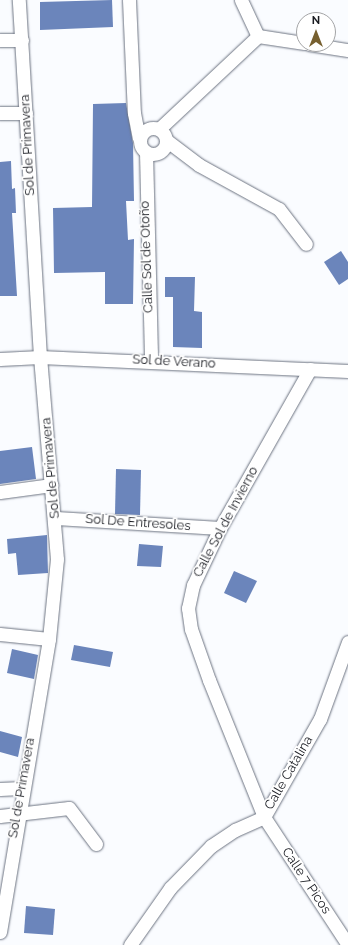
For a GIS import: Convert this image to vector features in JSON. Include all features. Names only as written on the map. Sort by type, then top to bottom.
[{"type":"street","name":"Sol de Primavera","points":[[0,932],[21,788],[49,639],[58,559],[56,518],[40,357],[19,0]]},
{"type":"street","points":[[129,0],[134,112],[139,138],[146,152],[163,146],[279,209],[306,244]]},
{"type":"street","points":[[241,0],[258,36]]},
{"type":"street","points":[[139,138],[146,129],[159,129],[258,36]]},
{"type":"street","points":[[258,36],[296,42]]},
{"type":"street","points":[[0,40],[22,40]]},
{"type":"street","points":[[336,48],[348,50]]},
{"type":"street","points":[[0,113],[26,112]]},
{"type":"street","points":[[159,129],[163,146]]},
{"type":"street","name":"Calle Sol de Otoño","points":[[146,152],[151,361]]},
{"type":"street","name":"Sol de Verano","points":[[0,359],[40,357],[348,371]]},
{"type":"street","name":"Calle Sol de Invierno","points":[[264,817],[191,629],[188,608],[192,585],[220,528],[310,369]]},
{"type":"street","points":[[0,492],[52,485]]},
{"type":"street","name":"Sol De Entresoles","points":[[56,518],[220,528]]},
{"type":"street","points":[[0,634],[49,639]]},
{"type":"street","name":"Calle Catalina","points":[[130,945],[170,888],[211,846],[235,830],[264,817],[320,719],[348,642]]},
{"type":"street","points":[[0,789],[21,788]]},
{"type":"street","points":[[0,816],[69,808],[96,844]]},
{"type":"street","name":"Calle 7 Picos","points":[[264,817],[347,938]]},
{"type":"building","points":[[112,0],[113,27],[40,30],[40,2]]},
{"type":"building","points":[[126,103],[133,143],[134,201],[126,201],[128,240],[134,239],[133,304],[105,304],[105,272],[54,273],[53,208],[92,207],[93,104]]},
{"type":"building","points":[[11,161],[12,189],[15,188],[16,213],[12,213],[17,296],[0,296],[0,162]]},
{"type":"building","points":[[341,251],[348,262],[348,279],[339,285],[324,262]]},
{"type":"building","points":[[165,277],[195,277],[194,311],[202,312],[202,348],[173,347],[173,297],[165,297]]},
{"type":"building","points":[[32,447],[36,479],[0,484],[0,451]]},
{"type":"building","points":[[116,469],[141,470],[140,515],[115,514]]},
{"type":"building","points":[[47,535],[48,573],[18,575],[16,553],[8,554],[7,539]]},
{"type":"building","points":[[139,544],[163,546],[161,567],[137,566]]},
{"type":"building","points":[[234,571],[257,581],[246,603],[224,593]]},
{"type":"building","points":[[74,645],[113,652],[110,667],[71,660]]},
{"type":"building","points":[[12,649],[38,655],[34,679],[7,673]]},
{"type":"building","points":[[0,731],[22,737],[18,757],[0,752]]},
{"type":"building","points":[[26,906],[55,909],[53,935],[24,933]]}]
